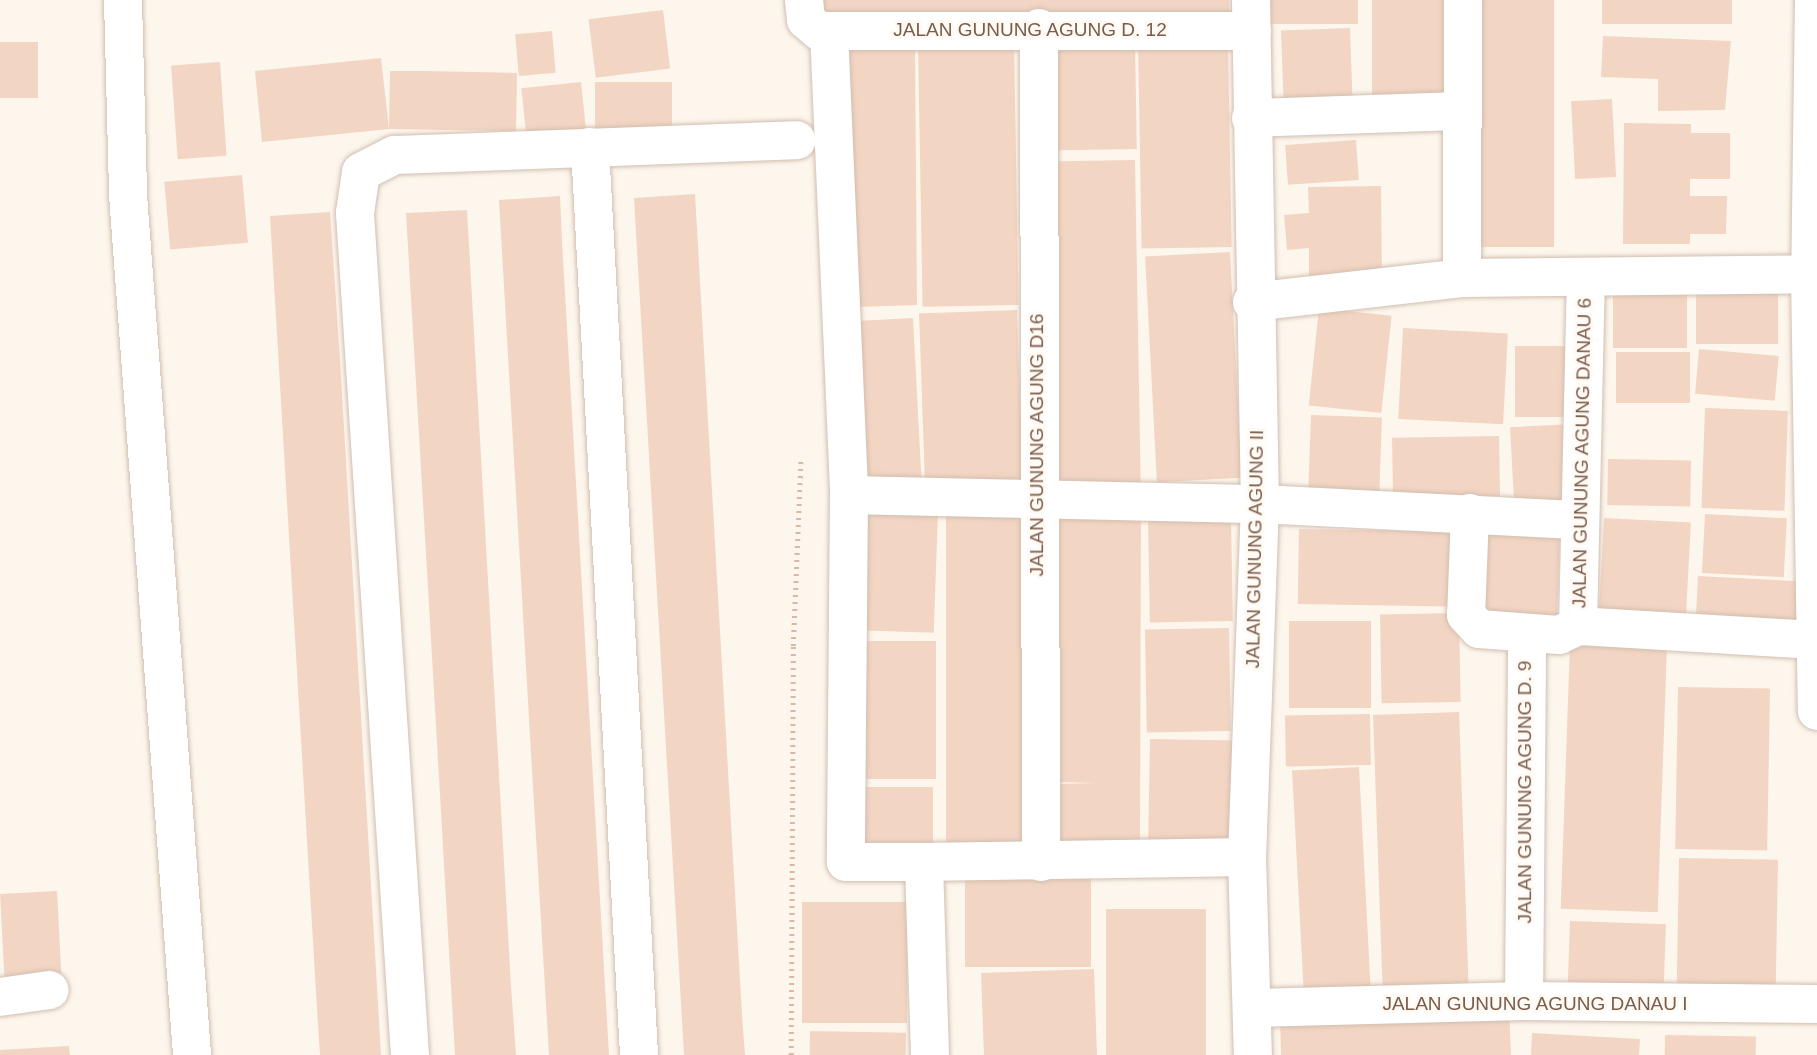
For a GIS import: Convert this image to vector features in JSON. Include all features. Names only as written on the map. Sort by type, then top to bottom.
[{"type":"street","points":[[123,0],[128,195],[192,1055]]},
{"type":"street","points":[[1462,278],[1464,0]]},
{"type":"street","points":[[1814,0],[1817,711]]},
{"type":"street","name":"JALAN GUNUNG AGUNG D. 12","points":[[814,19],[1039,28],[1252,15]]},
{"type":"street","name":"JALAN GUNUNG AGUNG II","points":[[1252,15],[1252,302],[1260,504],[1247,857],[1254,1055]]},
{"type":"street","points":[[814,19],[849,495],[846,862],[1041,862],[1247,857]]},
{"type":"street","name":"JALAN GUNUNG AGUNG D16","points":[[1039,28],[1036,497],[1041,862]]},
{"type":"street","points":[[1251,118],[1463,111]]},
{"type":"street","points":[[410,1055],[355,214],[361,172],[395,155],[797,140]]},
{"type":"street","points":[[590,147],[639,1055]]},
{"type":"street","points":[[1252,302],[1462,278],[1586,279],[1814,274]]},
{"type":"street","name":"JALAN GUNUNG AGUNG DANAU 6","points":[[1578,626],[1586,279]]},
{"type":"street","points":[[849,495],[1260,504],[1580,520]]},
{"type":"street","points":[[1470,513],[1468,621],[1479,629],[1527,636]]},
{"type":"street","name":"JALAN GUNUNG AGUNG D. 9","points":[[1524,1001],[1527,636],[1559,635],[1578,626],[1817,640]]},
{"type":"street","points":[[924,862],[930,1055]]},
{"type":"street","points":[[0,997],[50,990]]},
{"type":"street","name":"JALAN GUNUNG AGUNG DANAU I","points":[[1254,1008],[1524,1001],[1817,1004]]},
{"type":"path","points":[[791,1055],[793,646],[801,452]]},
{"type":"building","points":[[818,0],[1229,0],[1229,19],[818,27]]},
{"type":"building","points":[[1271,0],[1358,0],[1358,24],[1271,24]]},
{"type":"building","points":[[1372,0],[1448,0],[1448,101],[1372,101]]},
{"type":"building","points":[[1480,0],[1554,0],[1554,247],[1480,247]]},
{"type":"building","points":[[1602,0],[1732,0],[1732,24],[1602,24]]},
{"type":"building","points":[[663,10],[670,69],[596,78],[589,19]]},
{"type":"building","points":[[1350,28],[1353,100],[1284,102],[1281,30]]},
{"type":"building","points":[[552,31],[556,73],[519,76],[515,34]]},
{"type":"building","points":[[1603,36],[1731,41],[1725,110],[1658,111],[1658,79],[1601,77]]},
{"type":"building","points":[[1228,40],[1232,247],[1142,249],[1138,42]]},
{"type":"building","points":[[0,42],[38,42],[38,98],[0,98]]},
{"type":"building","points":[[1014,42],[1019,305],[923,307],[918,44]]},
{"type":"building","points":[[1135,42],[1137,149],[1048,151],[1046,44]]},
{"type":"building","points":[[915,44],[917,305],[857,307],[844,47]]},
{"type":"building","points":[[381,58],[389,129],[262,142],[255,71]]},
{"type":"building","points":[[220,62],[227,156],[178,159],[171,65]]},
{"type":"building","points":[[390,71],[517,73],[516,131],[389,129]]},
{"type":"building","points":[[581,82],[586,131],[526,137],[521,88]]},
{"type":"building","points":[[595,82],[672,82],[672,129],[595,129]]},
{"type":"building","points":[[1612,99],[1616,177],[1575,179],[1571,101]]},
{"type":"building","points":[[1624,123],[1691,124],[1691,133],[1730,133],[1730,179],[1690,179],[1690,196],[1727,196],[1726,234],[1690,234],[1690,244],[1623,244]]},
{"type":"building","points":[[1356,140],[1359,180],[1288,185],[1285,145]]},
{"type":"building","points":[[1135,160],[1141,487],[1051,489],[1045,162]]},
{"type":"building","points":[[242,175],[248,243],[170,250],[164,182]]},
{"type":"building","points":[[1381,186],[1382,279],[1309,280],[1309,248],[1287,250],[1284,215],[1309,213],[1308,187]]},
{"type":"building","points":[[695,194],[745,1055],[684,1055],[634,198]]},
{"type":"building","points":[[560,196],[609,1055],[549,1055],[499,200]]},
{"type":"building","points":[[467,210],[516,1055],[455,1055],[406,213]]},
{"type":"building","points":[[330,212],[381,1055],[320,1055],[317,1009],[270,216]]},
{"type":"building","points":[[1230,252],[1242,478],[1157,482],[1145,256]]},
{"type":"building","points":[[1696,293],[1778,293],[1778,344],[1696,344]]},
{"type":"building","points":[[1613,294],[1687,294],[1687,348],[1613,348]]},
{"type":"building","points":[[1319,308],[1392,316],[1381,413],[1309,405]]},
{"type":"building","points":[[1017,310],[1023,479],[925,482],[919,313]]},
{"type":"building","points":[[913,318],[922,483],[861,486],[852,321]]},
{"type":"building","points":[[1403,328],[1508,333],[1503,424],[1398,419]]},
{"type":"building","points":[[1515,346],[1579,346],[1579,417],[1515,417]]},
{"type":"building","points":[[1699,349],[1779,356],[1775,401],[1695,394]]},
{"type":"building","points":[[1616,352],[1690,352],[1690,403],[1616,403]]},
{"type":"building","points":[[1705,408],[1788,411],[1784,511],[1702,508]]},
{"type":"building","points":[[1311,415],[1382,417],[1379,500],[1308,498]]},
{"type":"building","points":[[1573,424],[1578,512],[1515,515],[1510,427]]},
{"type":"building","points":[[1499,436],[1500,496],[1393,498],[1392,438]]},
{"type":"building","points":[[1608,459],[1691,460],[1690,506],[1607,505]]},
{"type":"building","points":[[946,507],[1033,507],[1033,851],[946,851]]},
{"type":"building","points":[[1058,507],[1141,507],[1140,844],[1052,845],[1051,784],[1098,783],[1056,782]]},
{"type":"building","points":[[855,510],[938,513],[934,633],[851,630]]},
{"type":"building","points":[[1705,514],[1787,518],[1784,577],[1702,573]]},
{"type":"building","points":[[1231,516],[1233,621],[1150,622],[1148,517]]},
{"type":"building","points":[[1604,518],[1691,523],[1685,626],[1599,622]]},
{"type":"building","points":[[1299,529],[1461,532],[1460,607],[1298,604]]},
{"type":"building","points":[[1486,529],[1560,532],[1557,627],[1483,624]]},
{"type":"building","points":[[1698,576],[1813,582],[1810,635],[1695,629]]},
{"type":"building","points":[[1459,613],[1461,702],[1382,703],[1380,614]]},
{"type":"building","points":[[1289,621],[1371,621],[1371,708],[1289,708]]},
{"type":"building","points":[[1229,628],[1231,731],[1147,732],[1145,629]]},
{"type":"building","points":[[858,641],[936,641],[936,779],[858,779]]},
{"type":"building","points":[[1570,643],[1667,646],[1658,912],[1561,909]]},
{"type":"building","points":[[1678,687],[1770,689],[1767,851],[1675,849]]},
{"type":"building","points":[[1459,712],[1469,993],[1383,996],[1373,715]]},
{"type":"building","points":[[1370,714],[1371,765],[1286,766],[1285,715]]},
{"type":"building","points":[[1150,739],[1234,740],[1232,848],[1148,847]]},
{"type":"building","points":[[1359,767],[1371,996],[1304,999],[1292,771]]},
{"type":"building","points":[[864,787],[933,787],[933,855],[864,855]]},
{"type":"building","points":[[1679,858],[1778,860],[1776,1001],[1677,999]]},
{"type":"building","points":[[965,875],[1091,875],[1091,967],[965,967]]},
{"type":"building","points":[[57,891],[62,981],[5,984],[0,894]]},
{"type":"building","points":[[802,902],[907,902],[907,1023],[802,1023]]},
{"type":"building","points":[[1106,909],[1206,909],[1206,1055],[1106,1055]]},
{"type":"building","points":[[1570,921],[1666,924],[1664,990],[1568,987]]},
{"type":"building","points":[[1094,969],[1097,1055],[984,1055],[981,973]]},
{"type":"building","points":[[1509,1007],[1511,1055],[1281,1055],[1280,1017]]},
{"type":"building","points":[[810,1031],[906,1033],[906,1055],[810,1055]]},
{"type":"building","points":[[1532,1033],[1640,1039],[1639,1055],[1531,1055]]},
{"type":"building","points":[[1665,1035],[1756,1037],[1756,1055],[1665,1055]]},
{"type":"building","points":[[69,1046],[70,1055],[0,1055],[0,1050]]}]
